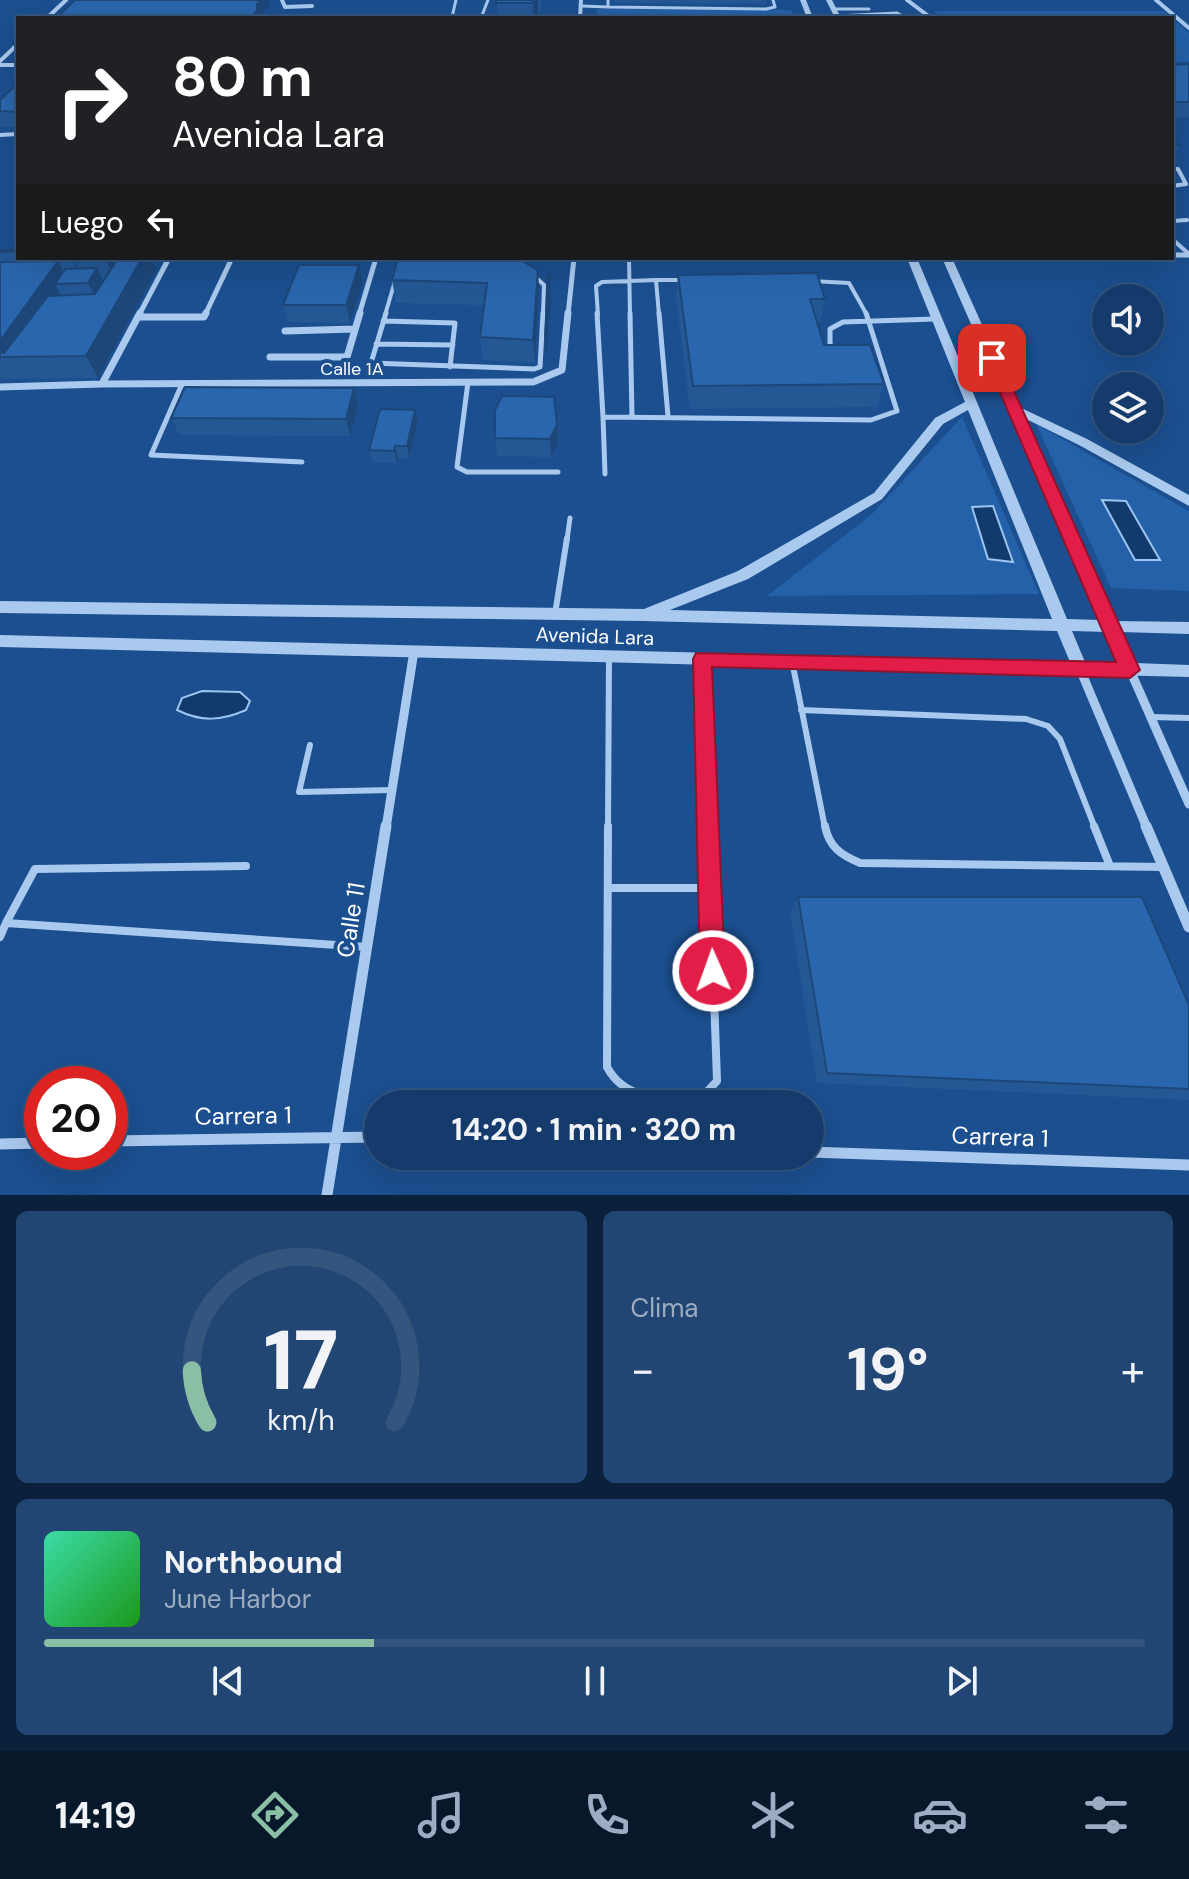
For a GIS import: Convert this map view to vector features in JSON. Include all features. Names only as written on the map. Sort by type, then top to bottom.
[{"type":"street","points":[[49,16],[66,0]]},
{"type":"street","points":[[282,0],[285,7],[312,6]]},
{"type":"street","points":[[307,16],[315,0]]},
{"type":"street","points":[[580,16],[581,0]]},
{"type":"street","points":[[829,0],[836,14]]},
{"type":"street","points":[[907,0],[928,16]]},
{"type":"street","points":[[1156,0],[1189,28]]},
{"type":"street","points":[[0,63],[16,46]]},
{"type":"street","points":[[102,384],[168,260]]},
{"type":"street","points":[[138,317],[204,317],[231,260]]},
{"type":"street","points":[[270,357],[347,357],[375,260]]},
{"type":"street","name":"Calle 1A","points":[[0,387],[533,382],[562,370],[574,260]]},
{"type":"street","points":[[913,260],[969,405],[1189,927]]},
{"type":"street","points":[[948,260],[1189,804]]},
{"type":"street","points":[[285,331],[355,329]]},
{"type":"street","points":[[642,615],[743,575],[878,496],[939,421],[969,405]]},
{"type":"street","points":[[1014,409],[1083,442],[1189,501]]},
{"type":"street","name":"Avenida Lara","points":[[0,607],[642,615],[1189,628]]},
{"type":"street","name":"Avenida Lara","points":[[0,641],[1189,671]]},
{"type":"street","name":"Calle 11","points":[[327,1195],[414,651]]},
{"type":"street","name":"Carrera 1","points":[[128,1141],[364,1137]]},
{"type":"street","points":[[0,1144],[24,1143]]},
{"type":"street","name":"Carrera 1","points":[[824,1152],[1189,1165]]},
{"type":"lane","points":[[608,0],[608,7]]},
{"type":"lane","points":[[581,6],[772,9],[775,7],[773,0]]},
{"type":"lane","points":[[836,14],[886,9]]},
{"type":"lane","points":[[861,16],[864,13],[897,13],[902,16]]},
{"type":"lane","points":[[1174,186],[1186,184],[1175,169]]},
{"type":"lane","points":[[1174,221],[1187,220]]},
{"type":"lane","points":[[1174,241],[1189,254]]},
{"type":"lane","points":[[629,260],[632,417]]},
{"type":"lane","points":[[398,271],[370,361],[374,364],[540,367],[544,285],[537,275],[527,272]]},
{"type":"lane","points":[[605,474],[596,286],[628,280],[697,280]]},
{"type":"lane","points":[[656,280],[668,416]]},
{"type":"lane","points":[[603,417],[871,420],[890,416],[897,411],[869,319],[850,284],[799,281]]},
{"type":"lane","points":[[839,355],[830,344],[830,329],[843,322],[935,319]]},
{"type":"lane","points":[[383,321],[451,322],[457,326],[450,367]]},
{"type":"lane","points":[[376,344],[453,345]]},
{"type":"lane","points":[[869,360],[883,360]]},
{"type":"lane","points":[[468,382],[457,467],[467,472],[558,472]]},
{"type":"lane","points":[[182,384],[151,455],[302,462]]},
{"type":"lane","points":[[555,614],[570,518]]},
{"type":"lane","points":[[609,656],[611,888],[607,1067],[613,1083],[630,1096],[703,1096],[717,1081],[702,659]]},
{"type":"lane","points":[[792,661],[827,838],[840,854],[860,863],[1164,867]]},
{"type":"lane","points":[[801,710],[1026,719],[1048,726],[1060,739],[1110,866]]},
{"type":"lane","points":[[1151,717],[1189,718]]},
{"type":"lane","points":[[310,745],[299,792],[392,790]]},
{"type":"lane","points":[[0,937],[30,873],[42,868],[246,866]]},
{"type":"lane","points":[[611,888],[709,888]]},
{"type":"lane","points":[[6,923],[367,947]]},
{"type":"shaded area","points":[[597,9],[791,10],[793,16],[596,16]]},
{"type":"shaded area","points":[[933,11],[1164,11],[1170,16],[942,16]]},
{"type":"shaded area","points":[[1174,20],[1189,33],[1189,62],[1174,62]]},
{"type":"shaded area","points":[[962,417],[1039,594],[767,596],[871,515]]},
{"type":"shaded area","points":[[1036,424],[1189,511],[1189,591],[1111,588]]},
{"type":"shaded area","points":[[1102,500],[1126,501],[1160,560],[1135,560]]},
{"type":"shaded area","points":[[993,506],[1013,562],[988,559],[972,507]]},
{"type":"shaded area","points":[[202,691],[240,692],[250,701],[246,710],[220,718],[194,717],[177,710],[182,698]]},
{"type":"building","points":[[75,0],[262,0],[252,16],[58,16]]},
{"type":"building","points":[[497,0],[533,0],[533,3],[496,3]]},
{"type":"building","points":[[1189,64],[1189,102],[1174,102],[1174,65]]},
{"type":"building","points":[[16,88],[16,112],[0,111],[0,100]]},
{"type":"building","points":[[117,260],[141,260],[86,356],[0,357],[0,352],[4,353],[48,296],[95,294]]},
{"type":"building","points":[[397,260],[520,260],[538,270],[533,340],[480,337],[487,283],[392,280]]},
{"type":"building","points":[[58,261],[0,341],[0,262]]},
{"type":"building","points":[[299,265],[359,265],[346,305],[283,305]]},
{"type":"building","points":[[97,268],[88,283],[55,284],[65,269]]},
{"type":"building","points":[[817,273],[825,299],[810,299],[824,345],[870,345],[884,384],[693,386],[678,275]]},
{"type":"building","points":[[548,275],[550,276],[545,338]]},
{"type":"building","points":[[185,387],[354,388],[346,419],[171,418]]},
{"type":"building","points":[[502,396],[554,397],[557,425],[550,439],[495,438],[495,410]]},
{"type":"building","points":[[380,409],[415,410],[407,446],[395,446],[394,451],[369,450]]},
{"type":"building","points":[[798,897],[1142,897],[1189,1005],[1189,1089],[827,1073]]},
{"type":"route","points":[[713,971],[702,659],[1130,670],[992,358]]}]
